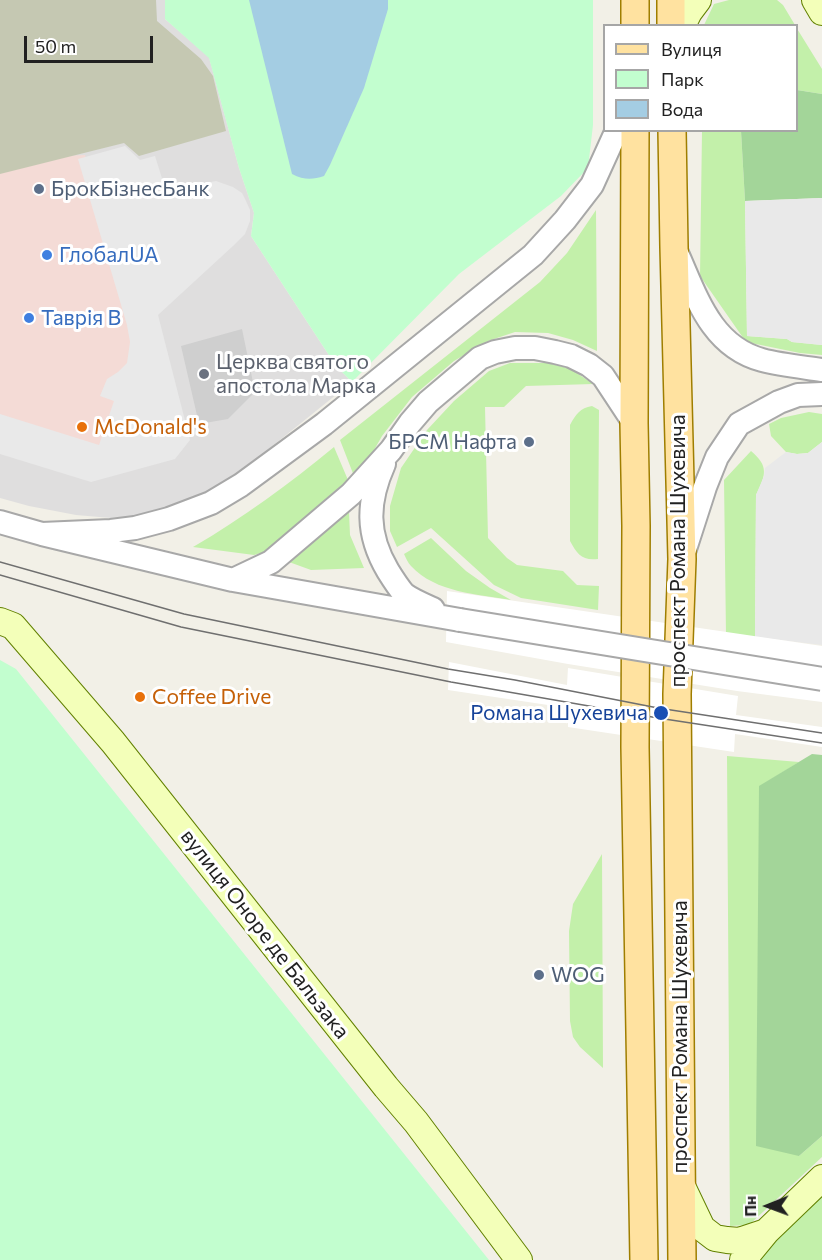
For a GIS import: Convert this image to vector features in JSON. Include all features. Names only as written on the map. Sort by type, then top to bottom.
[{"type":"main road","points":[[635,0],[635,24]]},
{"type":"main road","points":[[671,0],[671,24]]},
{"type":"main road","points":[[683,24],[698,0]]},
{"type":"main road","name":"проспект Романа Шухевича","points":[[635,132],[635,747],[644,1260]]},
{"type":"main road","name":"проспект Романа Шухевича","points":[[672,132],[682,559],[677,694],[682,1260]]},
{"type":"main road","name":"вулиця Оноре де Бальзака","points":[[0,621],[13,626],[113,742],[416,1122],[519,1260]]},
{"type":"main road","points":[[743,1260],[766,1232],[822,1178]]},
{"type":"main road","points":[[681,1184],[702,1228],[715,1238],[739,1241],[766,1232]]},
{"type":"street","points":[[42,534],[135,528],[169,519],[211,503],[242,485],[324,424],[533,255],[565,220],[592,185],[616,132]]},
{"type":"street","points":[[674,247],[713,327],[741,352],[762,360],[822,370]]},
{"type":"street","points":[[233,580],[271,562],[351,494],[391,450],[428,402],[480,358],[495,352],[515,348],[535,348],[571,356],[589,365],[603,376],[634,423]]},
{"type":"street","points":[[682,559],[717,457],[739,424],[778,402],[798,395],[822,394]]},
{"type":"street","points":[[391,450],[376,481],[371,511],[372,536],[381,561],[406,595],[460,620]]},
{"type":"street","points":[[0,522],[233,580],[460,620],[822,679]]},
{"type":"shaded area","points":[[0,0],[165,0],[165,19],[209,57],[239,168],[254,213],[251,236],[336,366],[352,382],[255,460],[211,490],[183,503],[144,515],[111,518],[76,515],[0,498]]},
{"type":"shaded area","points":[[0,0],[156,0],[157,21],[201,59],[213,76],[226,131],[139,156],[124,143],[0,174]]},
{"type":"shaded area","points":[[125,146],[140,160],[155,156],[166,191],[216,181],[233,187],[242,193],[250,210],[250,221],[245,234],[158,315],[190,440],[175,459],[91,482],[0,454],[0,414],[99,445],[114,401],[100,396],[107,379],[127,363],[130,342],[78,159]]},
{"type":"shaded area","name":"ГлобалUA","points":[[85,155],[108,241],[169,443],[150,460],[0,432],[0,172],[60,156]]},
{"type":"shaded area","points":[[822,198],[822,345],[747,336],[745,201]]},
{"type":"shaded area","points":[[242,329],[255,392],[228,419],[199,424],[181,346]]},
{"type":"shaded area","points":[[822,442],[822,645],[755,637],[756,495],[765,468],[786,452],[808,453]]},
{"type":"green space","points":[[165,0],[593,0],[593,125],[588,168],[561,196],[459,274],[352,382],[336,366],[251,236],[254,213],[239,168],[209,58],[165,19]]},
{"type":"green space","points":[[729,0],[777,0],[783,5],[794,24],[704,24],[714,4]]},
{"type":"green space","points":[[798,30],[822,69],[822,94],[798,90]]},
{"type":"green space","points":[[798,90],[822,94],[822,198],[745,201],[741,132],[798,132]]},
{"type":"green space","points":[[702,132],[741,132],[745,201],[747,336],[822,345],[822,355],[746,342],[700,276]]},
{"type":"green space","points":[[596,210],[597,351],[573,340],[548,333],[515,332],[488,341],[454,361],[412,397],[354,476],[340,440],[540,282],[567,253]]},
{"type":"green space","points":[[510,363],[548,363],[571,369],[593,384],[526,386],[504,407],[485,407],[488,538],[517,565],[563,571],[577,585],[599,586],[598,610],[521,598],[494,585],[431,528],[397,547],[390,531],[390,506],[401,468],[427,430],[454,401],[489,371]]},
{"type":"green space","points":[[592,406],[599,410],[598,559],[584,558],[575,550],[570,541],[570,425],[579,412]]},
{"type":"green space","points":[[809,412],[822,414],[822,442],[808,453],[786,452],[771,436],[769,424],[781,418]]},
{"type":"green space","points":[[334,447],[348,480],[264,552],[254,555],[193,547],[265,500]]},
{"type":"green space","points":[[751,451],[761,461],[764,471],[756,495],[755,637],[726,635],[724,480]]},
{"type":"green space","points":[[349,512],[350,535],[364,568],[311,570],[289,562]]},
{"type":"green space","points":[[431,538],[466,571],[511,600],[458,591],[421,575],[410,565],[404,554]]},
{"type":"green space","points":[[0,660],[16,669],[489,1260],[0,1260]]},
{"type":"green space","points":[[812,754],[822,755],[822,1136],[799,1156],[756,1146],[759,786]]},
{"type":"green space","points":[[727,756],[799,762],[759,787],[799,1156],[822,1136],[822,1157],[749,1225],[730,1226]]},
{"type":"green space","points":[[602,854],[603,1068],[580,1047],[573,1037],[570,1021],[569,931],[573,904]]},
{"type":"green space","points":[[822,1194],[822,1260],[759,1260],[773,1241]]},
{"type":"water","points":[[249,0],[388,0],[388,9],[364,88],[324,176],[308,179],[292,174]]},
{"type":"pier","points":[[447,591],[822,646],[822,702],[737,691],[446,642]]},
{"type":"pier","points":[[449,662],[567,685],[568,668],[738,696],[736,715],[822,727],[822,747],[735,734],[734,752],[568,727],[568,708],[448,690]]},
{"type":"tram line","points":[[0,562],[184,614],[448,669],[658,708],[822,733]]},
{"type":"tram line","points":[[0,575],[181,627],[451,682],[658,718],[822,743]]},
{"type":"place","name":"БрокБізнесБанк","points":[[39,189]]},
{"type":"place","name":"ГлобалUA","points":[[47,255]]},
{"type":"place","name":"Таврія В","points":[[29,318]]},
{"type":"place","name":"Церква святого апостола Марка","points":[[204,374]]},
{"type":"place","name":"McDonald's","points":[[82,427]]},
{"type":"place","name":"БРСМ Нафта","points":[[529,442]]},
{"type":"place","name":"Coffee Drive","points":[[140,697]]},
{"type":"place","name":"Романа Шухевича","points":[[661,713]]},
{"type":"place","name":"WOG","points":[[539,975]]}]
